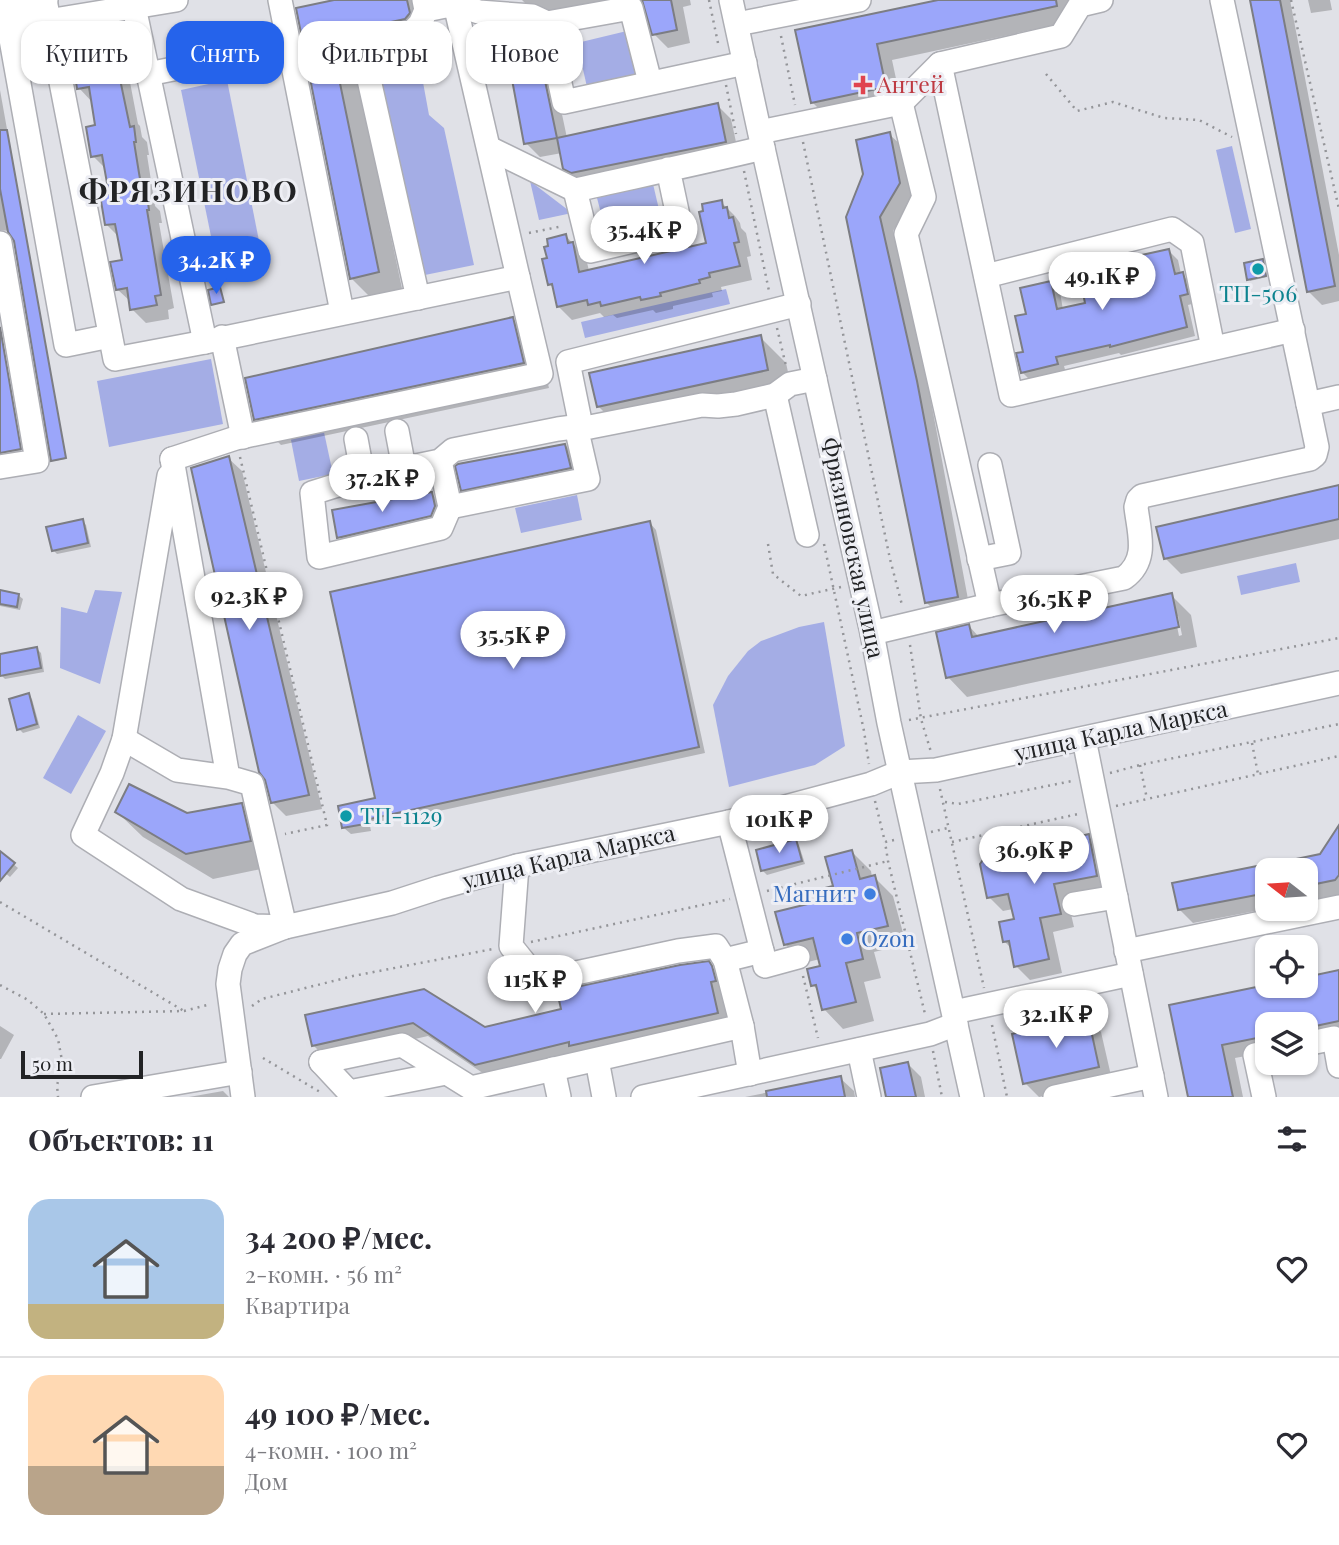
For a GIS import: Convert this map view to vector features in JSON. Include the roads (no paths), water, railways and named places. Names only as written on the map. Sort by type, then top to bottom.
[{"type":"street","points":[[110,336],[66,345],[10,14],[47,7],[134,7],[176,0]]},
{"type":"street","points":[[280,0],[342,313]]},
{"type":"street","name":"Фрязиновская улица","points":[[732,0],[972,1097]]},
{"type":"street","points":[[737,24],[859,0]]},
{"type":"street","points":[[872,632],[1124,578],[1133,571],[1139,561],[1141,549],[1136,507],[1142,496],[1310,459],[1315,455],[1317,447],[1222,0]]},
{"type":"street","points":[[172,459],[239,438],[541,374],[457,2]]},
{"type":"street","points":[[418,298],[361,44],[412,32],[421,24],[425,5],[457,2],[479,12],[532,16],[543,21]]},
{"type":"street","points":[[489,148],[576,190],[668,169],[762,140],[799,124],[901,103],[940,64],[1062,36],[1088,2]]},
{"type":"street","points":[[47,7],[115,359],[518,277]]},
{"type":"street","points":[[134,7],[137,21]]},
{"type":"street","points":[[558,21],[631,8],[650,82]]},
{"type":"street","points":[[152,73],[289,46]]},
{"type":"street","points":[[561,84],[565,102],[745,63]]},
{"type":"street","points":[[940,64],[1011,395],[1293,330]]},
{"type":"street","points":[[150,84],[239,438]]},
{"type":"street","points":[[901,103],[924,197],[906,234],[990,605]]},
{"type":"street","points":[[576,190],[590,251],[681,230],[668,169]]},
{"type":"street","points":[[986,276],[1172,229],[1192,243],[1213,348]]},
{"type":"street","points":[[0,243],[37,461],[0,467]]},
{"type":"street","points":[[450,507],[588,479],[568,362],[799,304]]},
{"type":"street","points":[[440,461],[450,507],[441,528],[319,556],[312,493],[363,477],[440,461],[453,450],[702,405],[736,404],[775,395],[790,384],[815,379]]},
{"type":"street","points":[[775,395],[807,535]]},
{"type":"street","points":[[1308,404],[1339,397]]},
{"type":"street","points":[[397,431],[404,468]]},
{"type":"street","points":[[356,439],[363,477]]},
{"type":"street","points":[[124,738],[177,770],[228,777],[252,784],[285,927],[255,926],[181,898],[83,835],[124,738],[172,459]]},
{"type":"street","points":[[172,459],[228,777]]},
{"type":"street","points":[[979,559],[1009,553],[990,465]]},
{"type":"street","name":"улица Карла Маркса","points":[[243,1097],[228,984],[230,969],[242,944],[285,927],[392,903],[517,866],[729,822],[871,784],[900,772],[936,770],[1339,684]]},
{"type":"street","points":[[1056,1097],[1154,1087],[1084,739]]},
{"type":"street","points":[[729,822],[765,965],[798,957]]},
{"type":"street","points":[[517,866],[511,946],[539,981],[678,951],[716,946],[725,960],[742,1026],[750,1074]]},
{"type":"street","points":[[1074,904],[1116,897]]},
{"type":"street","points":[[1126,951],[1339,907]]},
{"type":"street","points":[[725,960],[762,951]]},
{"type":"street","points":[[643,1097],[930,1034],[955,1018],[988,1003],[1132,974]]},
{"type":"street","points":[[446,1073],[464,1093],[553,1069],[742,1026]]},
{"type":"street","points":[[1318,1041],[1334,1038],[1339,1066]]},
{"type":"street","points":[[859,1050],[869,1097]]},
{"type":"street","points":[[597,1059],[604,1097]]},
{"type":"street","points":[[553,1069],[559,1097]]},
{"type":"street","points":[[93,1097],[240,1072]]},
{"type":"street","points":[[1259,1075],[1264,1097]]},
{"type":"place","name":"Антей","points":[[863,85]]},
{"type":"place","name":"ТП-506","points":[[1258,269]]},
{"type":"place","name":"ТП-1129","points":[[346,816]]},
{"type":"place","name":"Магнит","points":[[870,894]]},
{"type":"place","name":"Ozon","points":[[847,939]]},
{"type":"district","name":"ФРЯЗИНОВО","points":[[189,192]]}]
